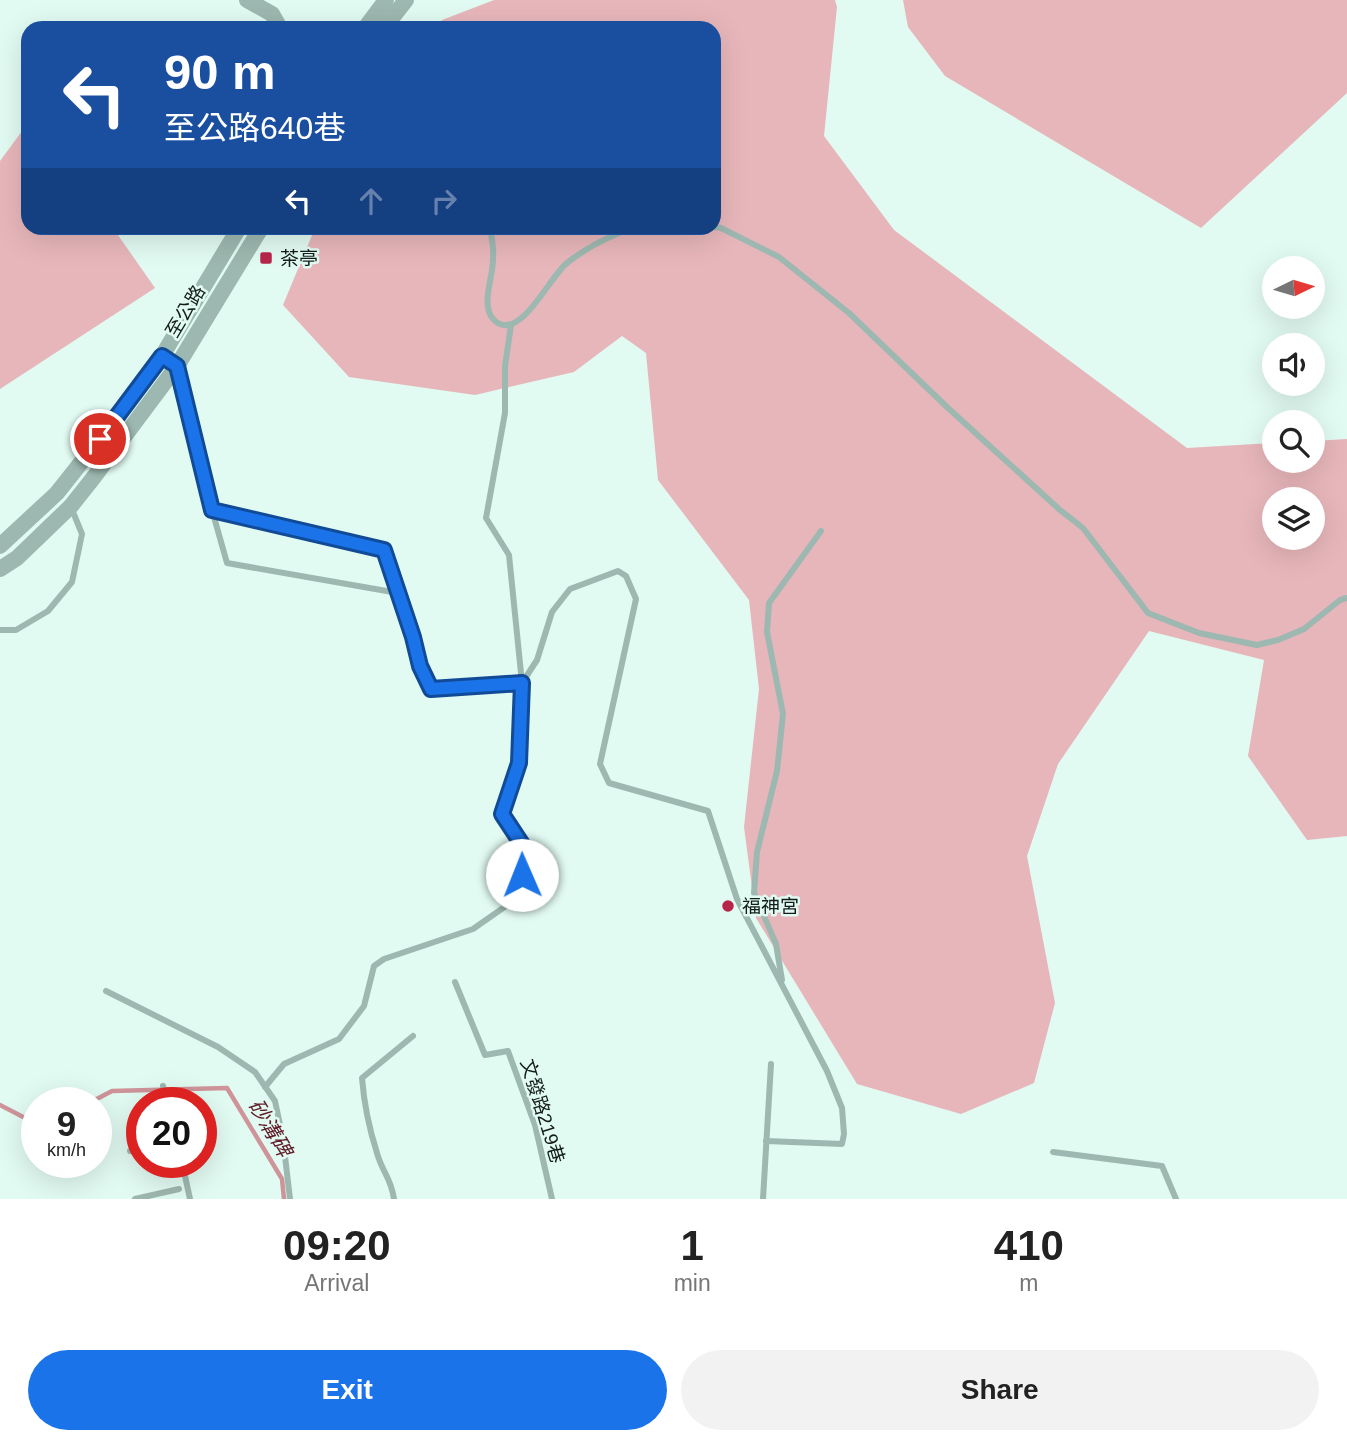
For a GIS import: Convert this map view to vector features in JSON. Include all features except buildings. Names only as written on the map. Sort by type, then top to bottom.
[{"type":"street","points":[[247,0],[272,14],[276,21]]},
{"type":"street","points":[[370,21],[386,0]]},
{"type":"street","points":[[390,21],[406,0]]},
{"type":"street","points":[[0,546],[57,492],[114,421],[162,356],[235,235]]},
{"type":"street","name":"至公路","points":[[0,569],[17,558],[71,506],[177,366],[257,235]]},
{"type":"street","points":[[162,356],[177,366]]},
{"type":"street","points":[[57,492],[71,506]]},
{"type":"lane","points":[[721,228],[779,257],[849,313],[968,426],[1083,528],[1148,613],[1199,632],[1256,645],[1278,640],[1304,629],[1339,600],[1347,598]]},
{"type":"lane","points":[[491,235],[493,260],[488,295],[489,313],[495,322],[503,326],[511,325],[531,309],[564,265],[592,244],[615,235]]},
{"type":"lane","points":[[265,1087],[284,1064],[339,1040],[364,1006],[374,966],[384,959],[473,929],[516,899],[527,852],[502,814],[519,763],[522,683],[509,555],[486,518],[505,414],[505,366],[511,325]]},
{"type":"lane","points":[[177,366],[227,563],[398,593]]},
{"type":"lane","points":[[0,630],[16,630],[48,611],[72,582],[82,534],[71,506]]},
{"type":"lane","points":[[212,510],[384,550],[420,666],[431,689],[522,683]]},
{"type":"lane","points":[[782,985],[776,944],[754,893],[757,852],[777,771],[783,714],[766,632],[769,603],[821,531]]},
{"type":"lane","points":[[522,683],[537,660],[552,612],[570,589],[618,572],[626,576],[636,599],[600,764],[609,783],[708,811],[737,899],[827,1071],[842,1108],[842,1143],[766,1141]]},
{"type":"lane","name":"文發路219巷","points":[[455,982],[485,1055],[508,1051],[535,1125],[552,1199]]},
{"type":"lane","points":[[106,991],[218,1047],[255,1072],[275,1101],[283,1139],[290,1199]]},
{"type":"lane","points":[[394,1199],[391,1181],[377,1157],[365,1111],[362,1077],[413,1036]]},
{"type":"lane","points":[[763,1199],[771,1064]]},
{"type":"lane","points":[[1053,1152],[1162,1167],[1176,1199]]},
{"type":"lane","points":[[185,1178],[190,1199]]},
{"type":"lane","points":[[139,1198],[180,1189]]},
{"type":"shaded area","points":[[494,0],[835,0],[837,7],[824,136],[894,230],[1187,448],[1262,444],[1262,473],[1325,473],[1325,440],[1347,439],[1347,836],[1307,840],[1248,756],[1264,660],[1149,631],[1058,764],[1027,856],[1055,1003],[1034,1083],[961,1114],[857,1084],[756,918],[744,827],[759,689],[749,600],[658,480],[646,353],[622,336],[574,372],[475,395],[349,377],[283,305],[312,235],[721,235],[721,21],[441,21]]},
{"type":"shaded area","points":[[903,0],[1347,0],[1347,93],[1201,228],[945,76],[908,27]]},
{"type":"shaded area","points":[[21,132],[21,235],[118,235],[155,288],[0,389],[0,161]]},
{"type":"waterway","name":"砂溝碑","points":[[112,1091],[227,1088],[282,1179],[284,1199]]},
{"type":"waterway","name":"砂溝碑","points":[[0,1105],[21,1116]]},
{"type":"place","name":"茶亭","points":[[266,258]]},
{"type":"place","name":"福神宮","points":[[728,906]]},
{"type":"route","points":[[100,439],[162,356],[177,366],[212,510],[384,550],[420,666],[431,689],[522,683],[519,763],[502,814],[527,852],[522,875]]}]
